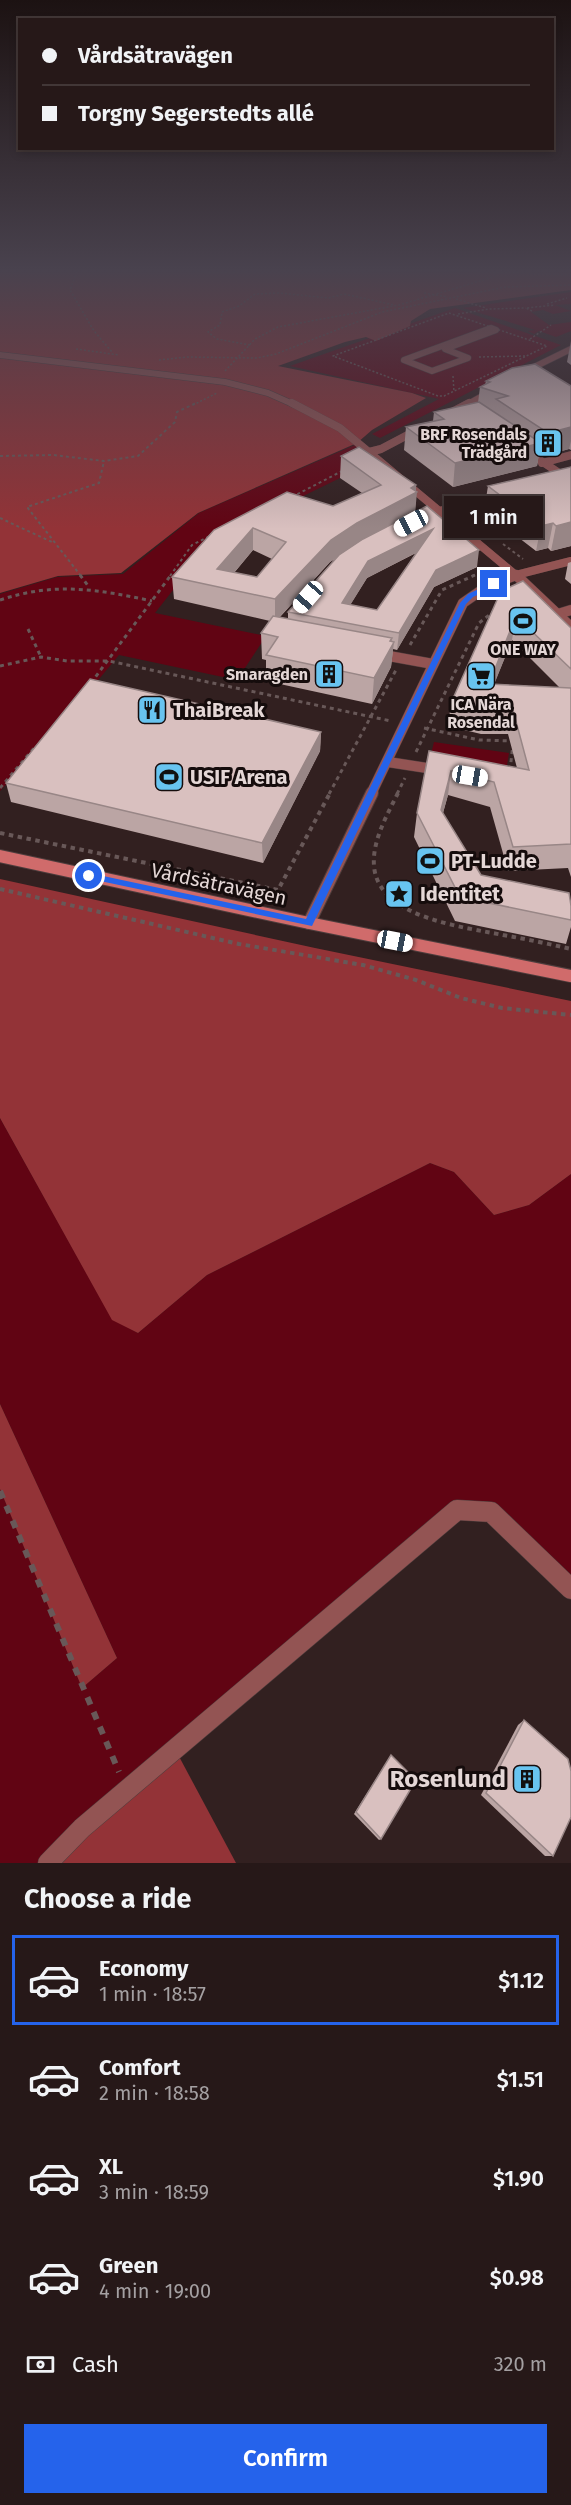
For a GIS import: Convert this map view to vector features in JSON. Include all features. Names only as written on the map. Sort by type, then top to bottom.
[{"type":"main road","name":"Vårdsätravägen","points":[[0,856],[309,923],[571,976]]},
{"type":"street","points":[[0,355],[221,377],[268,393],[310,411],[340,429],[369,452],[503,564],[571,627]]},
{"type":"street","points":[[418,355],[404,360],[432,371],[468,358],[460,355]]},
{"type":"street","points":[[533,379],[521,374],[559,355]]},
{"type":"street","points":[[441,417],[501,385]]},
{"type":"street","points":[[462,407],[469,412]]},
{"type":"street","points":[[369,452],[431,423]]},
{"type":"street","points":[[513,442],[569,480]]},
{"type":"street","points":[[543,463],[571,456]]},
{"type":"street","points":[[555,482],[569,480]]},
{"type":"street","points":[[428,514],[510,493]]},
{"type":"street","points":[[309,923],[463,603],[481,590],[516,576],[571,561]]},
{"type":"street","points":[[558,614],[571,610]]},
{"type":"street","points":[[368,652],[433,664]]},
{"type":"street","points":[[388,762],[454,773]]},
{"type":"street","points":[[48,1863],[82,1827],[458,1510],[491,1512],[571,1589]]},
{"type":"path","points":[[111,360],[114,355]]},
{"type":"path","points":[[119,355],[124,356]]},
{"type":"path","points":[[154,361],[187,357],[257,358],[272,355]]},
{"type":"path","points":[[0,456],[54,455],[104,461],[138,456],[175,422],[177,411],[216,395],[223,388],[219,386],[221,377],[240,357]]},
{"type":"path","points":[[221,377],[232,376]]},
{"type":"path","points":[[89,587],[27,507],[99,483],[104,461]]},
{"type":"path","points":[[290,498],[353,465]]},
{"type":"path","points":[[0,518],[56,544]]},
{"type":"path","points":[[86,688],[109,661],[192,545],[222,531]]},
{"type":"path","points":[[497,540],[535,570]]},
{"type":"path","points":[[0,833],[278,890],[442,590],[503,564],[523,559]]},
{"type":"path","points":[[0,600],[18,593],[51,588],[89,587],[152,601]]},
{"type":"path","points":[[497,609],[480,623],[426,728],[378,841],[374,871],[377,883],[383,890],[404,907],[431,919],[571,949]]},
{"type":"path","points":[[28,629],[41,657]]},
{"type":"path","points":[[0,666],[41,657],[67,661],[109,661],[479,740],[525,741]]},
{"type":"path","points":[[510,772],[513,741]]},
{"type":"path","points":[[0,788],[39,742]]},
{"type":"path","points":[[0,889],[238,944],[363,966],[416,980],[461,998],[502,1008],[571,1015]]},
{"type":"path","points":[[0,1491],[126,1790]]},
{"type":"shaded area","points":[[0,355],[309,355],[278,366],[412,393],[426,398],[372,430],[357,443],[198,513],[121,573],[58,576],[0,593]]},
{"type":"shaded area","points":[[321,355],[542,355],[380,438],[372,434],[439,399],[290,366]]},
{"type":"shaded area","points":[[357,444],[377,460],[252,521],[206,548],[155,613],[266,636],[237,680],[119,655],[69,715],[0,791],[0,594],[57,577],[123,574],[199,513]]},
{"type":"shaded area","points":[[434,742],[509,753],[505,778],[428,766]]},
{"type":"shaded area","points":[[0,879],[571,1001],[571,1174],[529,1205],[494,1215],[454,1172],[430,1163],[207,1275],[138,1333],[112,1320],[0,1118]]},
{"type":"shaded area","points":[[0,1118],[112,1319],[138,1333],[207,1275],[430,1163],[454,1172],[494,1215],[529,1205],[571,1174],[571,1589],[491,1512],[457,1510],[48,1863],[0,1863],[0,1489],[82,1688],[117,1658],[0,1404]]},
{"type":"shaded area","points":[[0,1404],[117,1658],[82,1688],[0,1489]]},
{"type":"shaded area","points":[[175,1749],[236,1863],[48,1863]]},
{"type":"building","points":[[535,364],[571,386],[571,427],[548,433],[496,399],[508,396],[480,387],[490,382],[486,381],[512,368]]},
{"type":"building","points":[[479,402],[541,443],[455,463],[406,427],[444,419],[434,412]]},
{"type":"building","points":[[359,447],[416,485],[411,488],[417,492],[357,523],[331,540],[275,599],[172,577],[214,530],[287,492],[333,506],[381,485],[341,456]],"holes":[[[253,528],[286,542],[257,577],[217,569]]]},
{"type":"building","points":[[571,467],[571,522],[556,526],[553,523],[541,526],[488,486]]},
{"type":"building","points":[[427,506],[479,550],[436,570],[399,633],[288,612],[339,555],[363,539]],"holes":[[[433,529],[377,610],[342,603],[368,561]]]},
{"type":"building","points":[[523,581],[571,628],[571,669],[516,616],[489,684],[571,688],[571,844],[513,847],[494,782],[451,771],[441,810],[481,875],[569,893],[571,920],[460,897],[417,813],[429,751],[529,770],[513,710],[485,710],[451,703],[501,591]]},
{"type":"building","points":[[273,616],[392,638],[390,641],[394,642],[374,678],[266,655],[278,637],[261,633]]},
{"type":"building","name":"USIF Arena","points":[[90,679],[321,732],[262,843],[6,783]]},
{"type":"building","name":"Rosenlund","points":[[524,1720],[568,1759],[571,1771],[571,1817],[553,1856],[486,1793]]},
{"type":"building","points":[[391,1755],[416,1780],[381,1839],[356,1812]]},
{"type":"place","name":"BRF Rosendals Trädgård","points":[[548,443]]},
{"type":"place","name":"ONE WAY","points":[[523,621]]},
{"type":"place","name":"Smaragden","points":[[329,674]]},
{"type":"place","name":"ICA Nära Rosendal","points":[[481,676]]},
{"type":"place","name":"ThaiBreak","points":[[152,710]]},
{"type":"place","name":"USIF Arena","points":[[169,777]]},
{"type":"place","name":"PT-Ludde","points":[[430,861]]},
{"type":"place","name":"Identitet","points":[[399,894]]},
{"type":"place","name":"Rosenlund","points":[[527,1779]]},
{"type":"route","points":[[89,876],[309,923],[463,603],[470,596],[494,584]]}]
